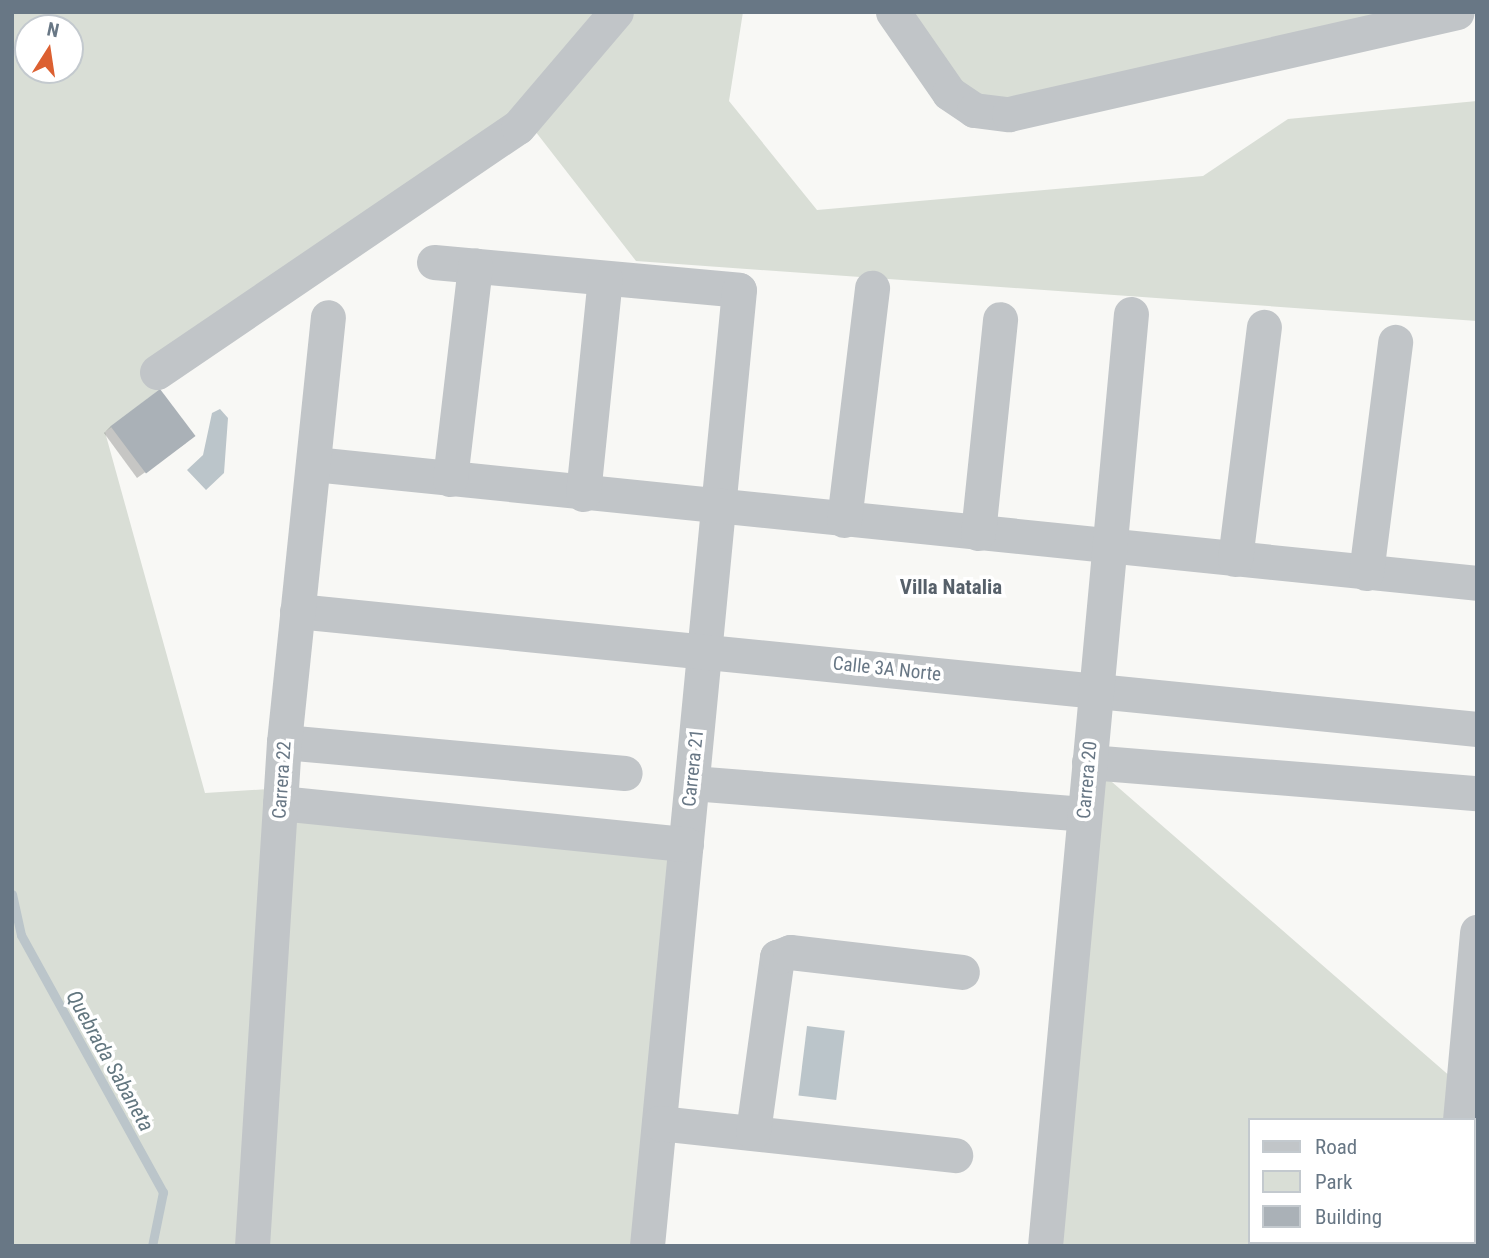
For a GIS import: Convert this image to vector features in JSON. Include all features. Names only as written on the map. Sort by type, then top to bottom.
[{"type":"street","points":[[158,372],[518,127],[616,12]]},
{"type":"street","points":[[893,12],[949,93],[974,110],[1009,114],[1457,12]]},
{"type":"street","points":[[434,262],[605,278],[583,494]]},
{"type":"street","points":[[450,479],[475,265]]},
{"type":"street","name":"Carrera 21","points":[[605,278],[739,290],[647,1246]]},
{"type":"street","points":[[844,520],[872,288]]},
{"type":"street","name":"Carrera 20","points":[[1045,1246],[1131,314]]},
{"type":"street","name":"Carrera 22","points":[[252,1246],[284,742],[328,317]]},
{"type":"street","points":[[978,533],[1000,319]]},
{"type":"street","points":[[1235,559],[1264,327]]},
{"type":"street","points":[[1366,573],[1395,342]]},
{"type":"street","points":[[314,464],[583,494],[1477,583]]},
{"type":"street","name":"Calle 3A Norte","points":[[296,611],[1477,729]]},
{"type":"street","points":[[284,742],[625,773]]},
{"type":"street","points":[[1089,762],[1477,793]]},
{"type":"street","points":[[692,783],[1084,814]]},
{"type":"street","points":[[280,803],[686,844]]},
{"type":"street","points":[[1460,1118],[1471,1069],[1477,932]]},
{"type":"street","points":[[753,1132],[777,957],[790,953],[962,972]]},
{"type":"street","points":[[659,1123],[955,1155]]},
{"type":"green space","points":[[12,12],[743,12],[729,101],[817,210],[1203,176],[1288,119],[1477,101],[1477,321],[636,261],[518,109],[105,432],[205,793],[269,789],[242,1246],[12,1246]]},
{"type":"green space","points":[[906,12],[1406,12],[1009,103],[978,100],[956,84]]},
{"type":"green space","points":[[1089,762],[1452,1078],[1447,1118],[1248,1118],[1248,1244],[1432,1246],[1044,1246]]},
{"type":"green space","points":[[280,803],[686,846],[644,1246],[234,1245]]},
{"type":"shaded area","points":[[220,409],[228,418],[224,473],[206,490],[187,470],[203,455],[212,413]]},
{"type":"shaded area","points":[[807,1026],[845,1031],[836,1100],[798,1095]]},
{"type":"building","points":[[160,389],[196,436],[146,473],[110,426]]},
{"type":"waterway","name":"Quebrada Sabaneta","points":[[12,894],[21,935],[163,1192],[152,1246]]},
{"type":"district","name":"Villa Natalia","points":[[951,587]]}]
